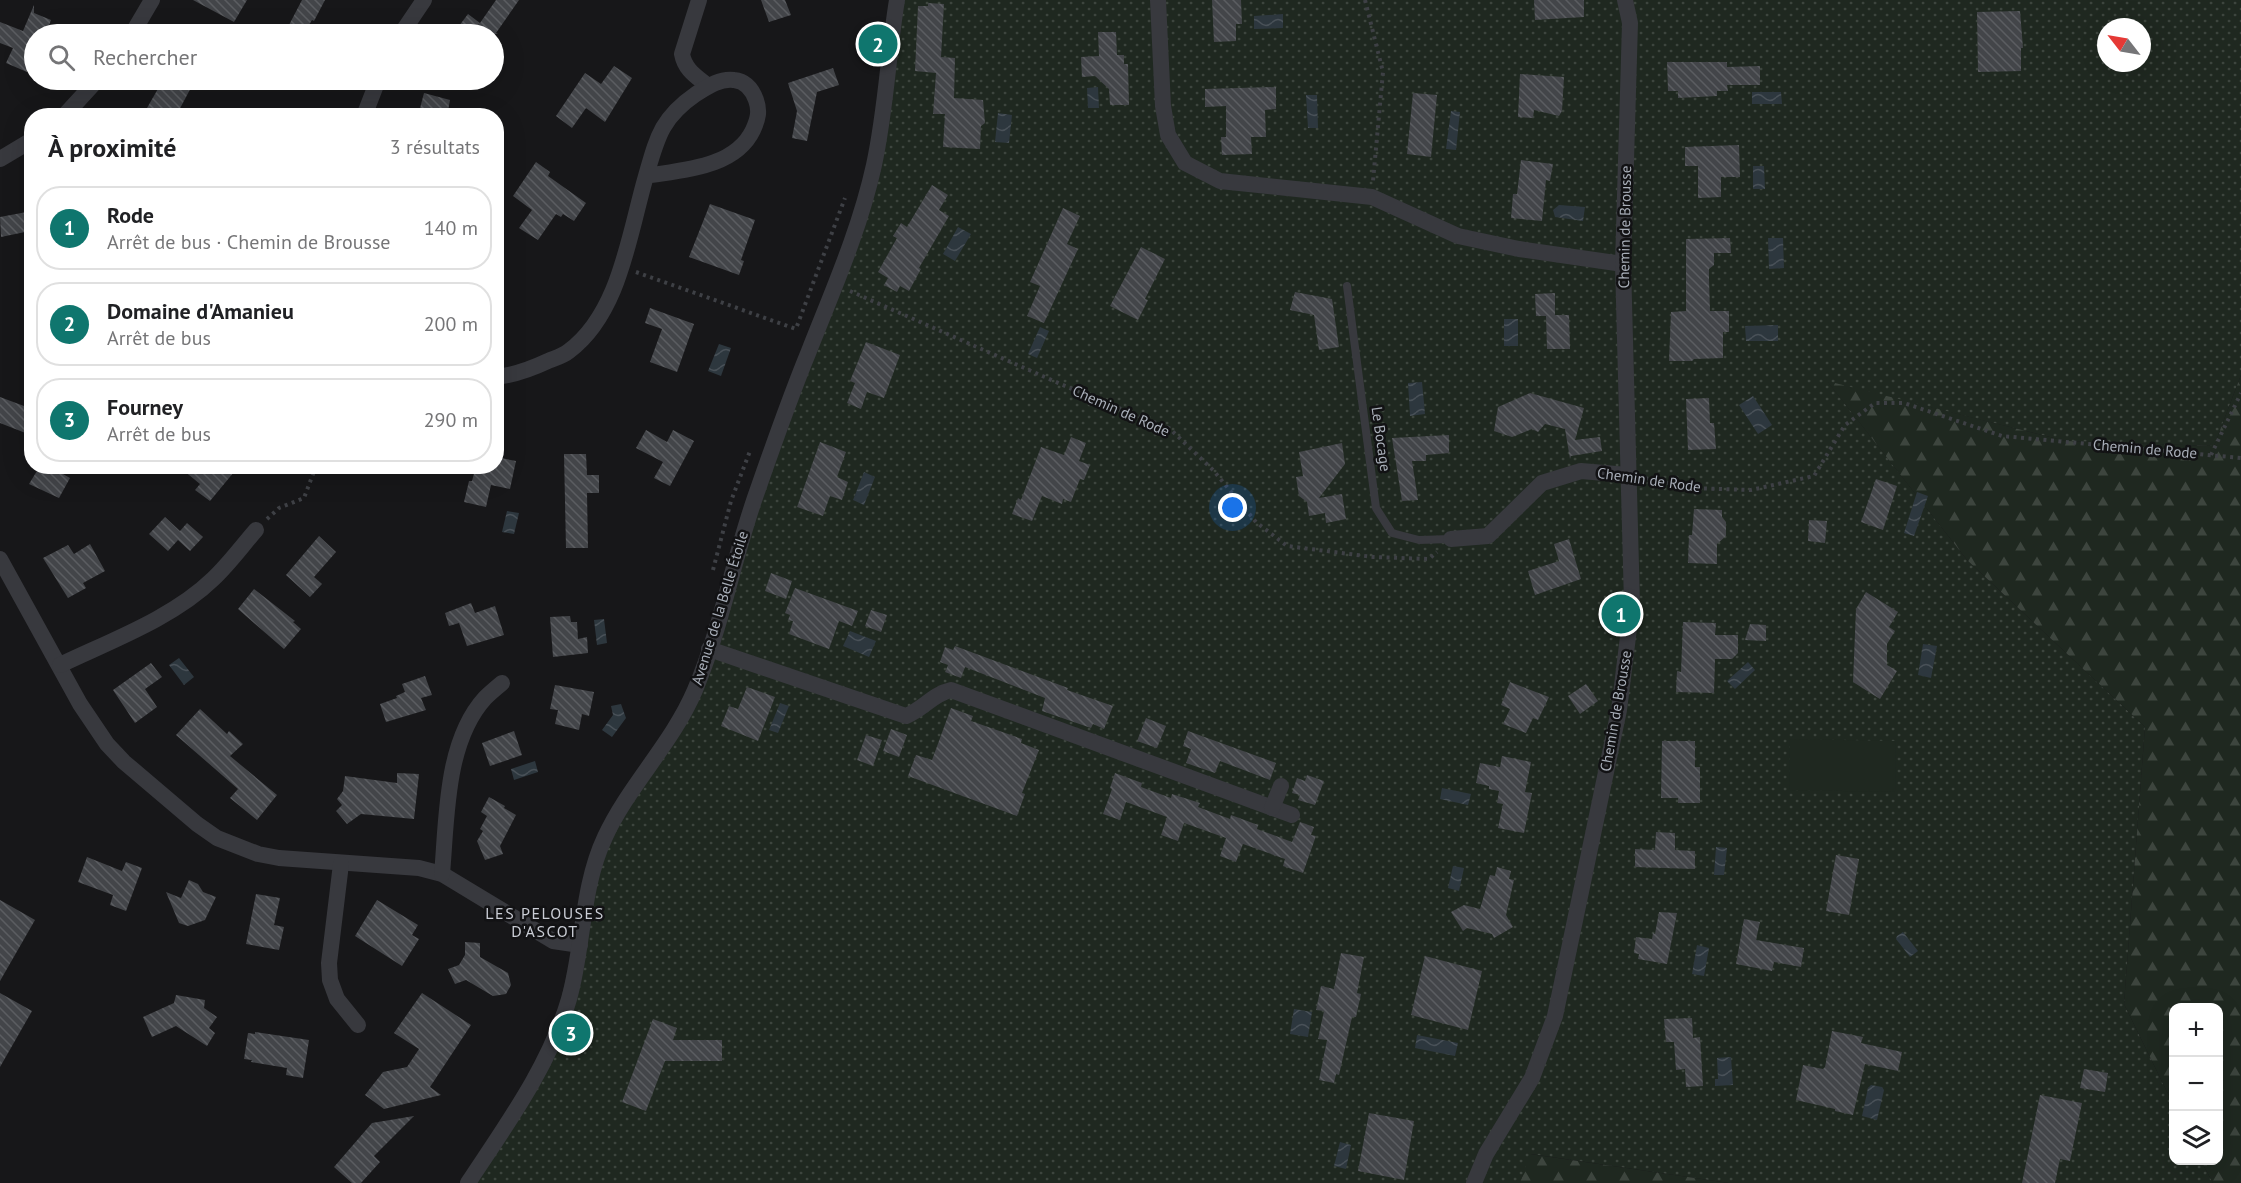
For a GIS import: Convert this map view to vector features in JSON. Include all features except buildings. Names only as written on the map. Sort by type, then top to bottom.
[{"type":"street","points":[[138,24],[152,0]]},
{"type":"street","points":[[408,24],[424,0]]},
{"type":"street","points":[[699,0],[682,54],[688,70],[708,86]]},
{"type":"street","name":"Avenue de la Belle Étoile","points":[[468,1183],[547,1056],[568,1000],[591,880],[605,836],[671,738],[694,691],[757,490],[855,231],[874,165],[897,0]]},
{"type":"street","points":[[1158,0],[1163,106],[1168,135],[1185,163],[1220,182],[1372,197],[1458,236],[1519,249],[1623,264]]},
{"type":"street","name":"Chemin de Brousse","points":[[1474,1183],[1486,1154],[1532,1078],[1555,1016],[1619,710],[1632,604],[1623,264],[1630,23],[1625,0]]},
{"type":"street","points":[[504,376],[536,367],[568,352],[593,326],[612,296],[654,145],[672,114],[687,100],[708,86],[724,81],[733,80],[743,83],[752,90],[759,108],[758,120],[749,139],[732,155],[687,169],[646,176]]},
{"type":"street","points":[[71,108],[88,90]]},
{"type":"street","points":[[367,108],[374,90]]},
{"type":"street","points":[[0,159],[24,145]]},
{"type":"street","name":"Chemin de Rode","points":[[1451,539],[1488,536],[1542,483],[1581,471],[1628,475]]},
{"type":"street","points":[[60,665],[167,614],[213,579],[256,530]]},
{"type":"street","points":[[0,559],[80,704],[107,744],[124,762],[197,824],[217,838],[258,854],[341,864],[419,868],[442,874],[553,941],[580,945]]},
{"type":"street","points":[[709,649],[906,716],[919,711],[939,693],[951,690],[1292,815]]},
{"type":"street","points":[[442,874],[451,784],[460,741],[484,699],[502,683]]},
{"type":"street","points":[[1272,808],[1281,786]]},
{"type":"street","points":[[341,864],[329,963],[330,980],[337,999],[358,1025]]},
{"type":"lane","name":"Le Bocage","points":[[1347,286],[1376,508],[1392,533],[1419,540],[1451,539]]},
{"type":"path","points":[[1365,0],[1383,72],[1372,197]]},
{"type":"path","points":[[792,340],[847,193]]},
{"type":"path","points":[[621,267],[796,329]]},
{"type":"path","name":"Chemin de Rode","points":[[835,285],[1081,393],[1169,428],[1213,470],[1256,522],[1287,546],[1373,557],[1429,559],[1451,539]]},
{"type":"path","points":[[2211,455],[2241,393]]},
{"type":"path","name":"Chemin de Rode","points":[[1628,475],[1692,489],[1751,490],[1815,476],[1845,425],[1875,403],[1904,403],[2002,436],[2241,459]]},
{"type":"path","points":[[712,578],[731,501],[752,448]]},
{"type":"path","points":[[256,530],[279,508],[304,498],[313,474]]},
{"type":"green space","points":[[898,0],[2241,0],[2241,375],[2214,446],[2066,441],[1828,382],[1967,560],[2145,727],[2124,1004],[2169,1096],[2169,1165],[2203,1165],[2213,1183],[1729,1183],[1531,1154],[1520,1183],[467,1183],[547,1056],[594,865],[671,738],[855,231]]},
{"type":"green space","points":[[2241,375],[2241,1183],[2213,1183],[2203,1165],[2223,1165],[2223,1003],[2169,1003],[2169,1096],[2124,1004],[2145,727],[1967,560],[1827,381],[2066,441],[2214,446]]},
{"type":"green space","points":[[1790,739],[1896,741],[1895,792],[1789,790]]},
{"type":"green space","points":[[1530,1154],[1729,1183],[1520,1183]]},
{"type":"water","points":[[1283,14],[1283,28],[1254,29],[1254,16]]},
{"type":"water","points":[[1098,87],[1099,108],[1088,108],[1087,88]]},
{"type":"water","points":[[1752,92],[1781,92],[1782,104],[1752,104]]},
{"type":"water","points":[[1306,95],[1317,95],[1318,128],[1308,128]]},
{"type":"water","points":[[1451,111],[1460,112],[1456,150],[1446,149]]},
{"type":"water","points":[[998,113],[1012,115],[1009,143],[995,142]]},
{"type":"water","points":[[1753,166],[1764,166],[1765,189],[1753,189]]},
{"type":"water","points":[[1559,205],[1585,207],[1583,221],[1555,217],[1553,210]]},
{"type":"water","points":[[958,227],[971,234],[955,261],[943,254]]},
{"type":"water","points":[[1768,238],[1783,238],[1784,268],[1769,269]]},
{"type":"water","points":[[1504,319],[1518,319],[1518,346],[1504,346]]},
{"type":"water","points":[[1778,325],[1778,341],[1746,341],[1745,326]]},
{"type":"water","points":[[1040,327],[1049,331],[1037,358],[1028,354]]},
{"type":"water","points":[[719,344],[731,348],[721,376],[708,371]]},
{"type":"water","points":[[1422,382],[1425,414],[1410,416],[1408,383]]},
{"type":"water","points":[[1753,396],[1772,425],[1758,434],[1739,405]]},
{"type":"water","points":[[864,472],[875,477],[864,505],[853,500]]},
{"type":"water","points":[[1917,492],[1928,496],[1914,536],[1904,533]]},
{"type":"water","points":[[507,511],[519,513],[514,534],[502,532]]},
{"type":"water","points":[[604,619],[607,643],[597,645],[594,620]]},
{"type":"water","points":[[850,631],[876,641],[869,657],[843,646]]},
{"type":"water","points":[[1923,644],[1937,646],[1931,678],[1918,675]]},
{"type":"water","points":[[179,658],[194,677],[184,685],[169,665]]},
{"type":"water","points":[[1748,662],[1755,670],[1735,689],[1727,681]]},
{"type":"water","points":[[780,703],[789,706],[778,733],[769,730]]},
{"type":"water","points":[[621,704],[626,718],[612,737],[602,730],[613,715],[611,706]]},
{"type":"water","points":[[535,761],[538,772],[514,780],[511,769]]},
{"type":"water","points":[[1442,788],[1471,794],[1468,805],[1440,799]]},
{"type":"water","points":[[1716,847],[1727,848],[1724,875],[1714,875]]},
{"type":"water","points":[[1453,866],[1464,868],[1459,891],[1448,888]]},
{"type":"water","points":[[1903,932],[1918,951],[1910,957],[1896,939]]},
{"type":"water","points":[[1697,945],[1709,948],[1704,976],[1692,974]]},
{"type":"water","points":[[1294,1009],[1312,1012],[1308,1037],[1290,1034]]},
{"type":"water","points":[[1417,1035],[1458,1043],[1455,1056],[1415,1048]]},
{"type":"water","points":[[1731,1057],[1733,1085],[1715,1086],[1715,1079],[1718,1079],[1717,1058]]},
{"type":"water","points":[[1871,1085],[1882,1087],[1884,1090],[1877,1120],[1862,1116],[1868,1088]]},
{"type":"water","points":[[1340,1142],[1351,1145],[1346,1169],[1334,1166]]},
{"type":"place","name":"Domaine d'Amanieu","points":[[878,44]]},
{"type":"place","name":"Rode","points":[[1621,614]]},
{"type":"place","name":"Fourney","points":[[571,1033]]},
{"type":"district","name":"LES PELOUSES D'ASCOT","points":[[545,922]]}]
